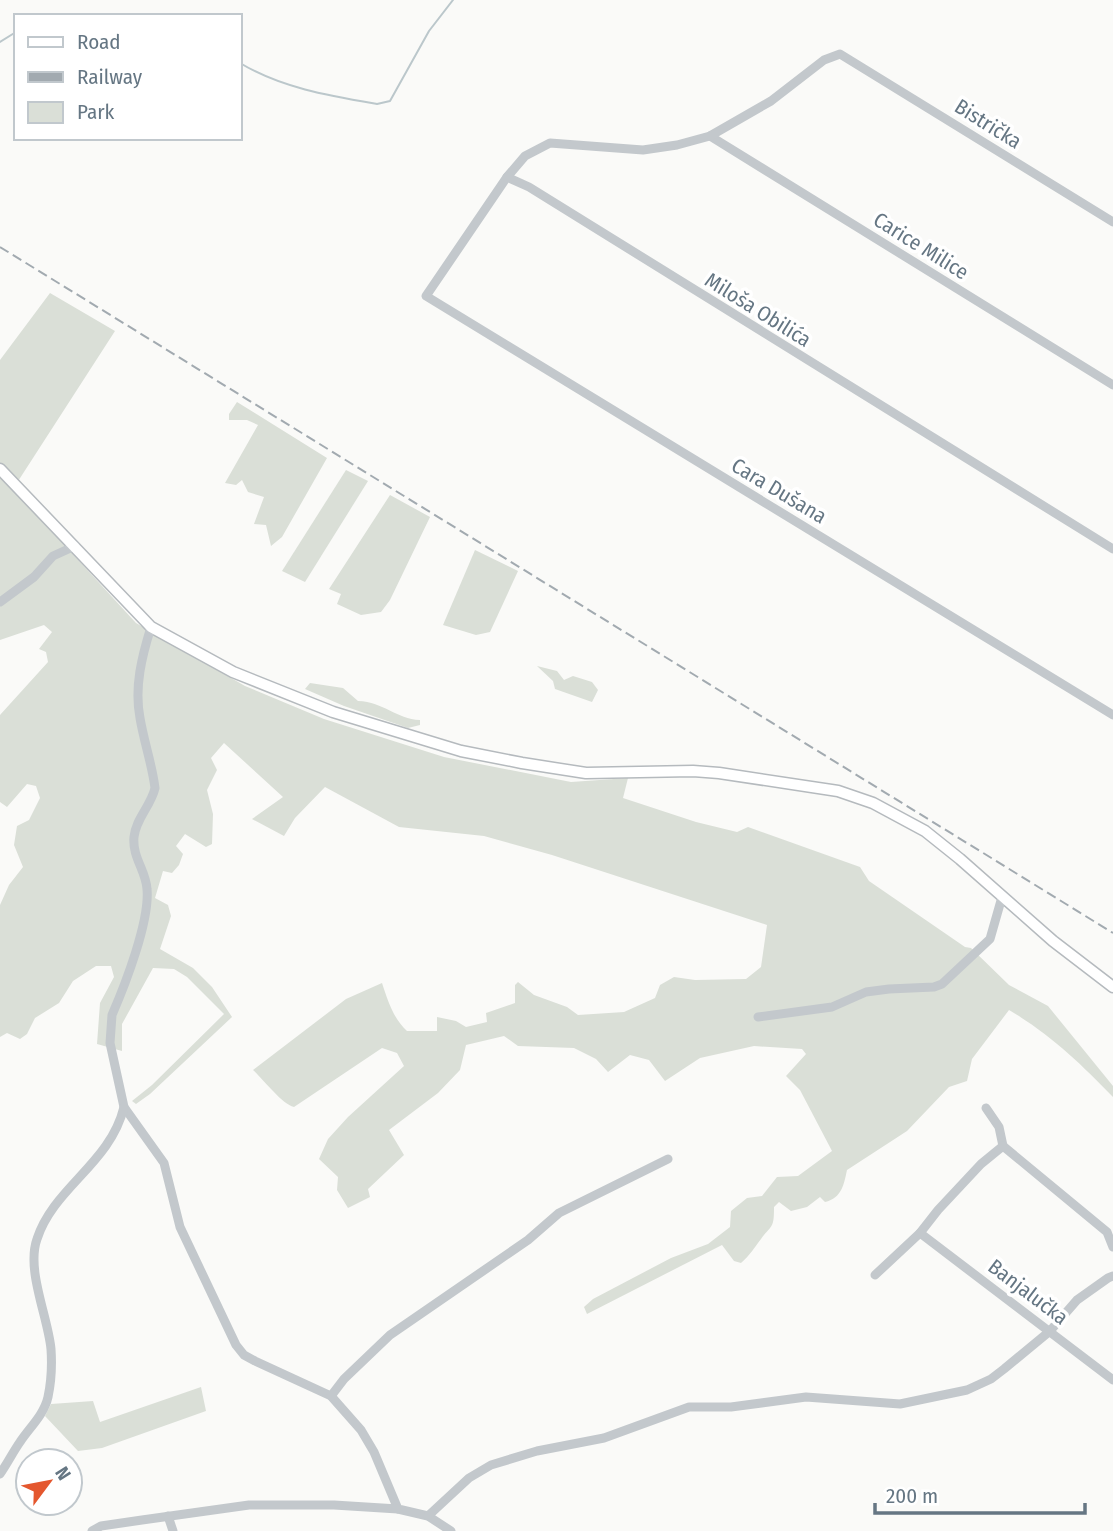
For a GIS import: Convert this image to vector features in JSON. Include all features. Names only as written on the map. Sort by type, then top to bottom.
[{"type":"main road","points":[[0,469],[150,627],[233,672],[333,712],[461,751],[586,773],[693,771],[754,777],[838,791],[873,803],[925,831],[1053,942],[1113,987]]},
{"type":"street","name":"Bistrička","points":[[710,135],[771,101],[833,54],[845,56],[1113,222]]},
{"type":"street","points":[[507,177],[526,156],[550,144],[643,150],[677,145],[710,135]]},
{"type":"street","name":"Carice Milice","points":[[710,135],[1113,385]]},
{"type":"street","name":"Cara Dušana","points":[[507,177],[426,296],[1113,715]]},
{"type":"street","name":"Miloša Obilića","points":[[507,177],[529,187],[736,318],[1113,549]]},
{"type":"street","points":[[0,602],[34,577],[53,556],[75,546]]},
{"type":"street","points":[[150,627],[141,662],[138,697],[155,788],[153,798],[137,822],[134,837],[135,855],[148,891],[139,938],[110,1028],[110,1043],[124,1107],[164,1163],[180,1227],[236,1345],[244,1355],[254,1361],[331,1396],[368,1441],[398,1508]]},
{"type":"street","points":[[758,1017],[832,1007],[866,992],[934,987],[942,984],[990,939],[1002,897]]},
{"type":"street","points":[[0,1474],[20,1441],[39,1417],[48,1399],[51,1350],[34,1266],[36,1240],[66,1192],[109,1144],[117,1130],[124,1107]]},
{"type":"street","points":[[986,1108],[999,1127],[1003,1146],[1107,1232],[1113,1247]]},
{"type":"street","points":[[875,1275],[920,1233],[981,1164],[1003,1146]]},
{"type":"street","points":[[331,1396],[344,1378],[390,1335],[528,1240],[559,1213],[668,1159]]},
{"type":"street","name":"Banjalučka","points":[[920,1233],[1113,1380]]},
{"type":"street","points":[[428,1516],[469,1478],[491,1465],[537,1451],[604,1438],[689,1407],[731,1408],[806,1397],[900,1404],[967,1390],[991,1379],[1050,1331],[1077,1300],[1113,1276]]},
{"type":"street","points":[[379,1507],[391,1494]]},
{"type":"street","points":[[92,1531],[101,1527],[249,1505],[398,1508],[428,1516],[451,1531]]},
{"type":"street","points":[[168,1516],[173,1531]]},
{"type":"green space","points":[[50,293],[115,331],[13,489],[136,623],[245,686],[324,719],[444,757],[571,782],[628,778],[623,798],[696,822],[737,832],[748,827],[860,867],[869,881],[965,947],[971,948],[1009,985],[1048,1006],[1113,1086],[1113,1097],[1064,1050],[1009,1010],[972,1059],[967,1081],[949,1087],[907,1131],[847,1170],[841,1190],[831,1200],[825,1202],[820,1197],[807,1207],[791,1211],[779,1202],[774,1207],[772,1226],[741,1263],[734,1261],[722,1245],[587,1314],[584,1307],[593,1299],[671,1258],[708,1244],[730,1227],[731,1211],[747,1198],[762,1196],[777,1177],[798,1176],[832,1151],[800,1090],[786,1076],[806,1054],[802,1049],[754,1046],[700,1058],[665,1081],[649,1060],[630,1055],[608,1072],[596,1059],[574,1048],[518,1046],[504,1036],[466,1045],[460,1070],[438,1093],[389,1130],[404,1155],[368,1189],[370,1197],[348,1208],[337,1190],[338,1177],[319,1159],[328,1139],[348,1117],[404,1066],[397,1053],[382,1048],[294,1107],[279,1097],[253,1070],[346,999],[382,983],[395,1015],[407,1031],[437,1031],[437,1017],[456,1021],[466,1027],[487,1022],[486,1013],[515,1003],[515,985],[518,982],[534,995],[567,1007],[578,1015],[624,1012],[655,998],[660,985],[674,977],[695,980],[746,979],[761,967],[767,925],[552,855],[484,836],[399,827],[325,787],[295,818],[284,836],[252,819],[283,797],[224,743],[211,758],[217,770],[207,790],[213,814],[212,844],[206,847],[185,834],[176,846],[183,854],[179,865],[172,873],[163,871],[155,898],[168,905],[171,916],[160,949],[193,968],[212,987],[232,1017],[136,1104],[132,1101],[152,1085],[224,1014],[187,977],[174,969],[153,968],[122,1024],[122,1051],[97,1044],[100,1003],[114,977],[111,966],[96,966],[73,981],[59,1003],[35,1018],[27,1034],[20,1039],[7,1033],[0,1037],[0,905],[9,885],[23,867],[14,845],[17,826],[29,820],[40,798],[36,786],[27,784],[7,807],[0,802],[0,715],[48,662],[46,652],[39,649],[52,632],[44,625],[0,640],[0,360]]},
{"type":"green space","points":[[237,402],[327,458],[282,537],[271,546],[266,525],[254,524],[264,497],[248,492],[242,480],[236,485],[225,483],[258,425],[247,420],[229,420],[229,414]]},
{"type":"green space","points":[[346,470],[368,481],[305,582],[282,571]]},
{"type":"green space","points":[[390,495],[430,517],[390,600],[381,612],[361,615],[337,604],[341,594],[329,589]]},
{"type":"green space","points":[[475,550],[518,571],[490,632],[476,635],[443,625]]},
{"type":"green space","points":[[537,666],[557,671],[564,680],[573,676],[592,682],[598,690],[592,702],[555,689],[553,681]]},
{"type":"green space","points":[[310,683],[343,688],[358,701],[375,704],[404,717],[420,720],[420,725],[408,728],[344,706],[305,689]]},
{"type":"green space","points":[[201,1387],[206,1411],[102,1448],[84,1450],[84,1447],[74,1447],[45,1416],[51,1404],[93,1401],[100,1422]]},
{"type":"waterway","points":[[242,64],[272,79],[306,90],[377,104],[390,101],[429,31],[453,0]]},
{"type":"waterway","points":[[0,42],[14,33]]},
{"type":"railway","points":[[0,247],[1113,933]]}]
